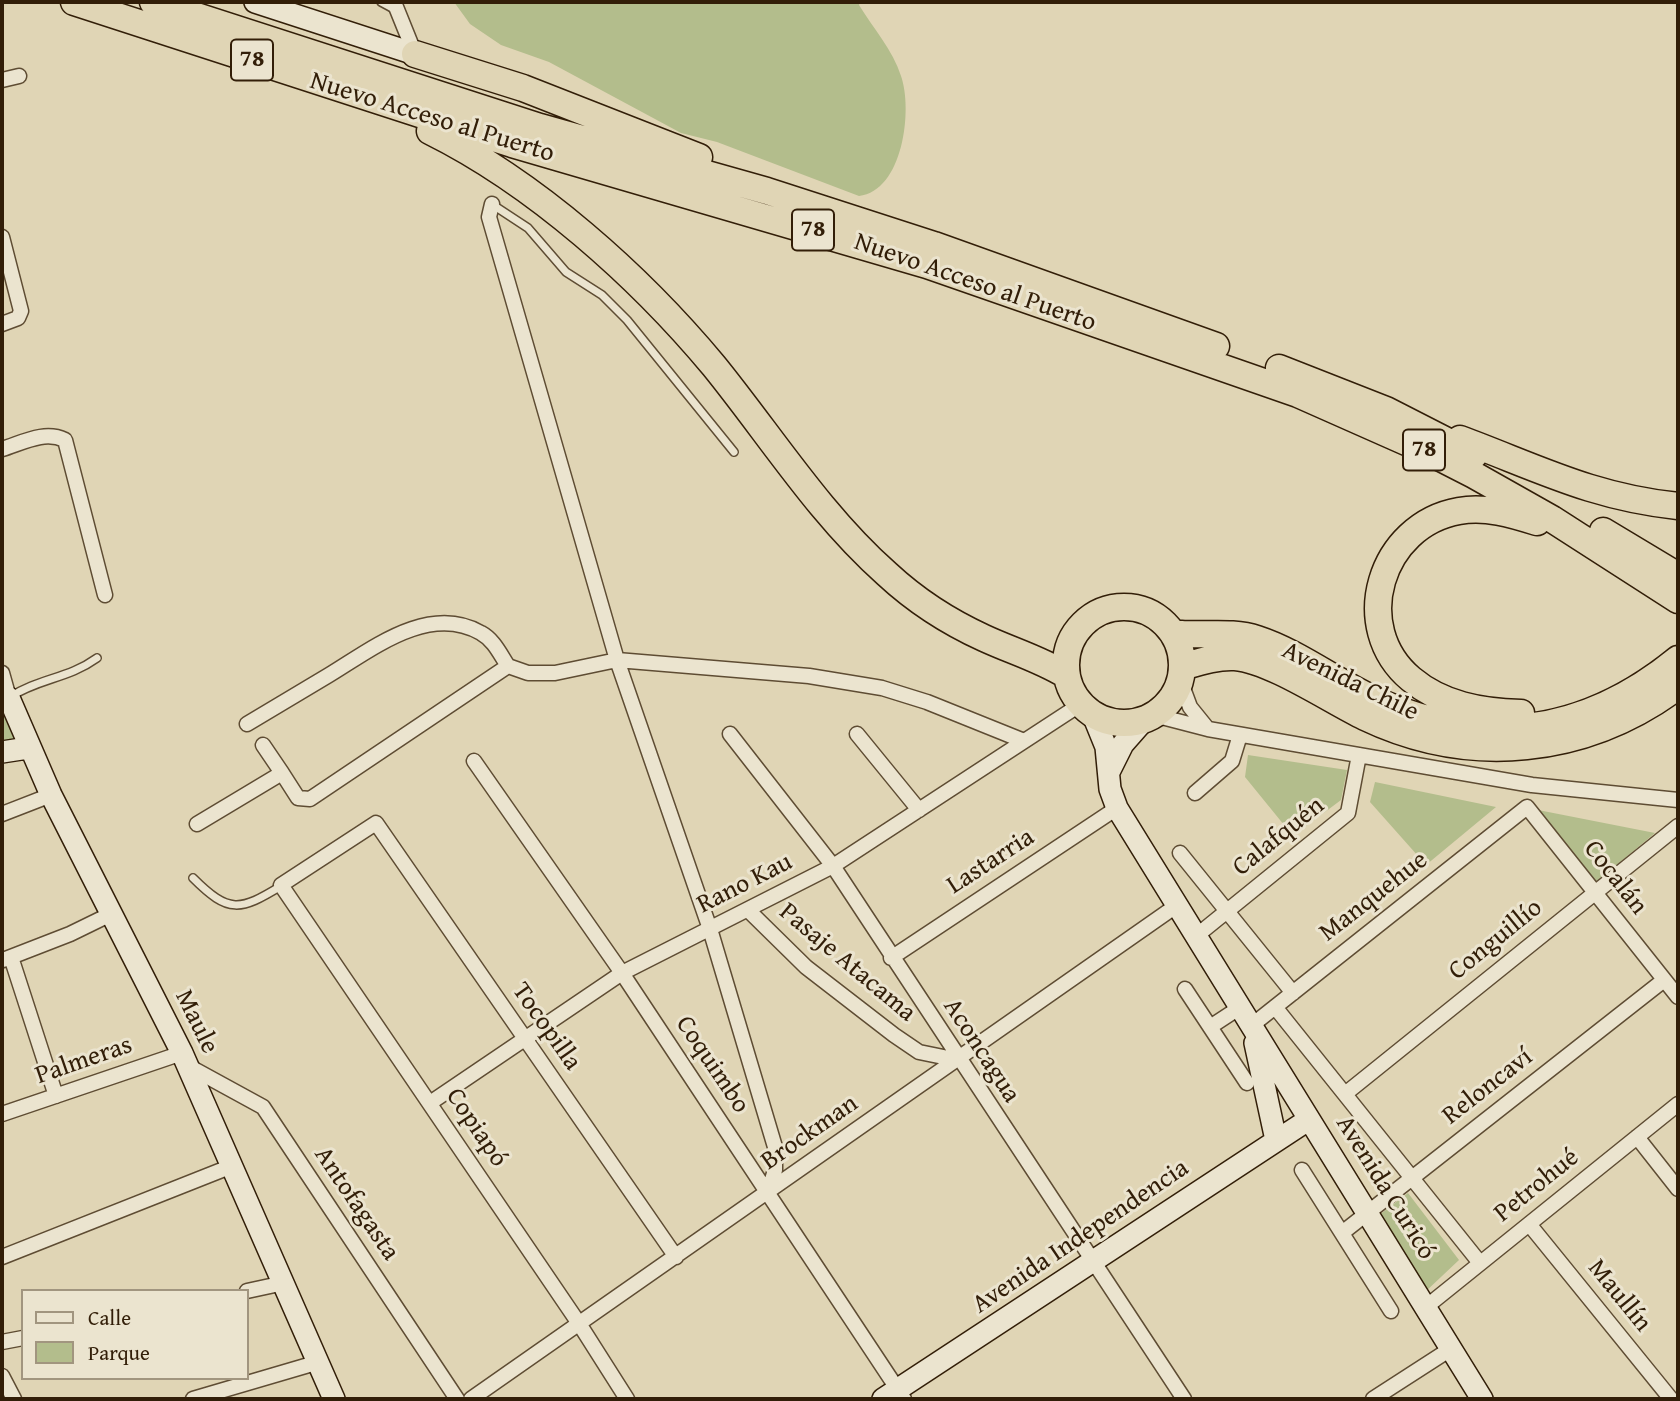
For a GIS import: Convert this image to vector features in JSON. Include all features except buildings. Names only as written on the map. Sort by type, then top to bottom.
[{"type":"highway","name":"Nuevo Acceso al Puerto","points":[[74,2],[366,98],[914,261],[1255,378],[1429,452],[1519,499],[1678,600]]},
{"type":"highway","name":"Nuevo Acceso al Puerto","points":[[153,2],[540,127],[767,191],[934,245],[1303,377],[1419,426],[1505,472],[1678,576]]},
{"type":"highway","points":[[415,54],[598,116],[695,155],[767,191]]},
{"type":"highway","points":[[366,98],[481,159],[564,220],[633,280],[713,366],[843,530],[888,576],[961,626],[1035,657],[1066,675]]},
{"type":"highway","points":[[1419,426],[1575,485],[1606,494],[1678,506]]},
{"type":"highway","points":[[1584,540],[1504,512],[1458,511],[1439,517],[1418,528],[1388,560],[1381,581],[1378,622],[1382,642],[1394,662],[1410,678],[1442,698],[1490,712],[1594,712]]},
{"type":"highway","points":[[1128,606],[1141,609],[1164,622],[1173,633],[1181,673],[1170,701],[1149,717],[1119,723],[1087,710],[1066,675],[1065,661],[1073,636],[1080,625],[1102,610],[1128,606]]},
{"type":"highway","name":"Avenida Chile","points":[[1173,633],[1256,639],[1389,706],[1448,724],[1487,729],[1537,727],[1594,712],[1674,671]]},
{"type":"highway","name":"Avenida Chile","points":[[1181,673],[1217,658],[1247,659],[1387,726],[1428,740],[1492,749],[1555,743],[1597,732],[1630,717],[1674,671]]},
{"type":"main road","points":[[255,2],[415,54]]},
{"type":"main road","name":"Maule","points":[[5,699],[184,1059],[334,1399]]},
{"type":"main road","name":"Avenida Curicó","points":[[1087,710],[1105,747],[1110,789],[1118,808],[1482,1399]]},
{"type":"main road","points":[[1110,772],[1123,744],[1149,717]]},
{"type":"main road","points":[[2,752],[28,748]]},
{"type":"main road","points":[[1251,1026],[1276,1140]]},
{"type":"main road","name":"Avenida Independencia","points":[[895,1396],[1308,1120]]},
{"type":"street","points":[[396,6],[415,54]]},
{"type":"street","points":[[2,80],[19,76]]},
{"type":"street","points":[[492,204],[489,217],[617,660],[710,929],[775,1147],[775,1170],[768,1193]]},
{"type":"street","points":[[2,237],[22,311],[18,318],[2,324]]},
{"type":"street","points":[[2,449],[43,436],[54,435],[65,440],[105,595]]},
{"type":"street","points":[[247,724],[377,645],[432,624],[458,624],[482,633],[495,645],[508,666],[528,673],[555,673],[617,660],[809,676],[882,688],[950,710],[1024,741]]},
{"type":"street","points":[[263,745],[298,799],[310,799],[508,666]]},
{"type":"street","name":"Maule","points":[[2,673],[5,699]]},
{"type":"street","points":[[1181,673],[1190,707],[1208,729]]},
{"type":"street","name":"Rano Kau","points":[[430,1104],[622,973],[833,866],[1024,741],[1087,710]]},
{"type":"street","points":[[1149,717],[1532,785],[1672,799],[1678,816]]},
{"type":"street","name":"Aconcagua","points":[[730,734],[833,866],[958,1060],[1184,1399]]},
{"type":"street","points":[[857,734],[919,810]]},
{"type":"street","points":[[1195,793],[1232,761],[1240,734]]},
{"type":"street","name":"Calafquén","points":[[1195,937],[1348,813],[1359,755]]},
{"type":"street","name":"Coquimbo","points":[[474,761],[622,973],[768,1193],[895,1396]]},
{"type":"street","points":[[197,824],[282,773]]},
{"type":"street","points":[[1527,807],[1532,785]]},
{"type":"street","points":[[2,814],[51,795]]},
{"type":"street","name":"Cocalán","points":[[1527,807],[1678,997]]},
{"type":"street","name":"Manquehue","points":[[1251,1026],[1527,807]]},
{"type":"street","name":"Lastarria","points":[[891,958],[1118,808]]},
{"type":"street","name":"Tocopilla","points":[[281,886],[376,822],[676,1258]]},
{"type":"street","name":"Conguillío","points":[[1345,1094],[1678,825]]},
{"type":"street","points":[[1180,853],[1293,993]]},
{"type":"street","name":"Copiapó","points":[[281,886],[580,1325],[627,1399]]},
{"type":"street","name":"Brockman","points":[[471,1399],[1177,906]]},
{"type":"street","name":"Pasaje Atacama","points":[[748,910],[806,967],[894,1035],[919,1052],[958,1060]]},
{"type":"street","points":[[56,1096],[6,958],[111,914]]},
{"type":"street","name":"Reloncaví","points":[[1342,1233],[1664,980]]},
{"type":"street","points":[[1185,989],[1247,1083]]},
{"type":"street","name":"Avenida Curicó","points":[[1275,1007],[1480,1263]]},
{"type":"street","points":[[1210,1027],[1239,1008]]},
{"type":"street","name":"Palmeras","points":[[2,1114],[184,1059]]},
{"type":"street","name":"Antofagasta","points":[[184,1059],[263,1107],[457,1399]]},
{"type":"street","name":"Petrohué","points":[[1426,1307],[1678,1104]]},
{"type":"street","points":[[1637,1137],[1678,1187]]},
{"type":"street","points":[[2,1257],[232,1167]]},
{"type":"street","points":[[1302,1170],[1391,1311]]},
{"type":"street","name":"Maullín","points":[[1529,1224],[1671,1399]]},
{"type":"street","points":[[248,1291],[284,1283]]},
{"type":"street","points":[[2,1342],[21,1338]]},
{"type":"street","points":[[1373,1399],[1452,1348]]},
{"type":"street","points":[[193,1399],[319,1362]]},
{"type":"street","points":[[2,1376],[14,1399]]},
{"type":"lane","points":[[381,2],[396,6]]},
{"type":"lane","points":[[492,204],[528,228],[566,272],[602,295],[627,320],[734,452]]},
{"type":"lane","points":[[5,699],[26,686],[77,673],[97,658]]},
{"type":"lane","points":[[193,878],[209,895],[236,907],[251,904],[281,886]]},
{"type":"green space","points":[[454,2],[860,2],[859,5],[893,57],[901,76],[906,108],[905,128],[895,165],[886,180],[874,191],[859,196],[717,142],[681,133],[549,62],[501,45],[470,24]]},
{"type":"green space","points":[[4,705],[16,741],[2,743],[2,706]]},
{"type":"green space","points":[[1248,755],[1347,770],[1341,800],[1293,836],[1245,777]]},
{"type":"green space","points":[[1375,782],[1496,807],[1426,865],[1370,802]]},
{"type":"green space","points":[[1533,809],[1655,833],[1594,884]]},
{"type":"green space","points":[[1408,1193],[1459,1260],[1424,1293],[1378,1216]]}]
